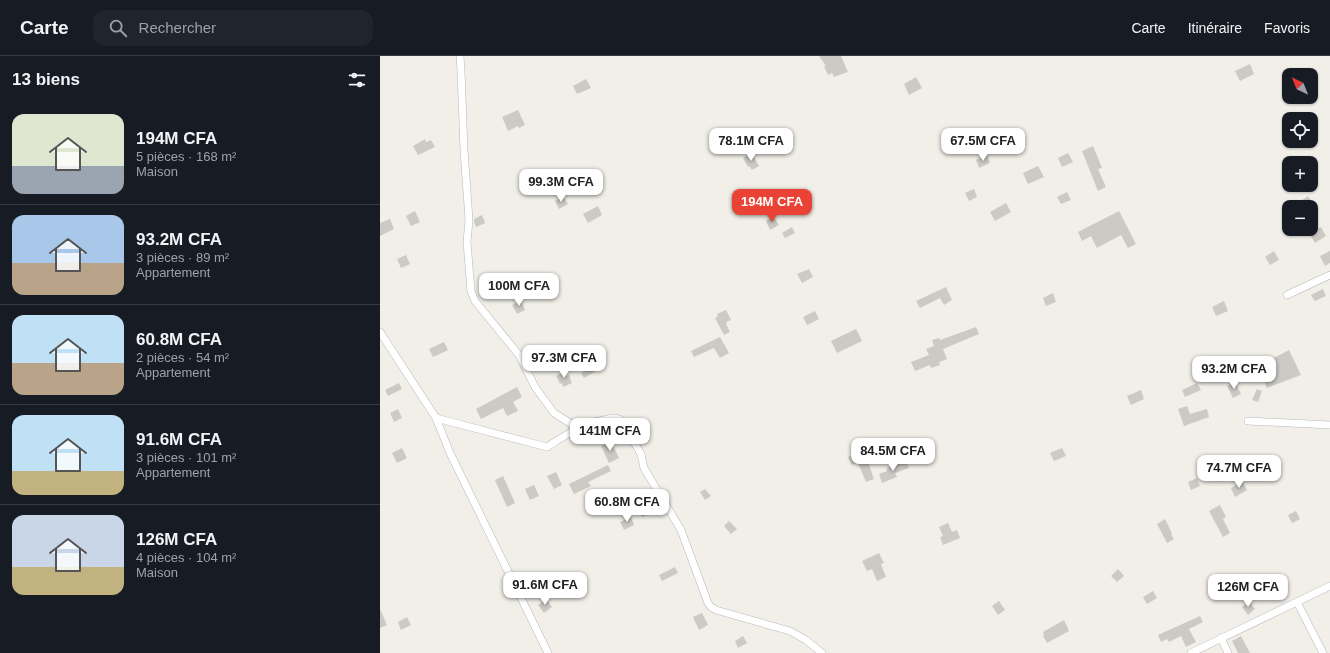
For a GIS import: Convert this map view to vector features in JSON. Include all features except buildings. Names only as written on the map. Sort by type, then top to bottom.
[{"type":"street","points":[[460,56],[469,220],[467,242],[470,291],[475,301],[519,355],[535,387],[554,413],[578,428]]},
{"type":"street","points":[[1287,295],[1330,276]]},
{"type":"street","points":[[380,332],[436,418],[450,453],[548,653]]},
{"type":"street","points":[[436,418],[547,447],[590,422],[616,417],[621,420],[641,454],[644,468],[681,530],[694,568],[711,607],[716,610],[790,631],[806,640],[822,653]]},
{"type":"street","points":[[1248,421],[1330,425]]},
{"type":"street","points":[[1191,653],[1330,586]]},
{"type":"street","points":[[1297,602],[1323,653]]},
{"type":"street","points":[[1221,638],[1228,653]]}]
